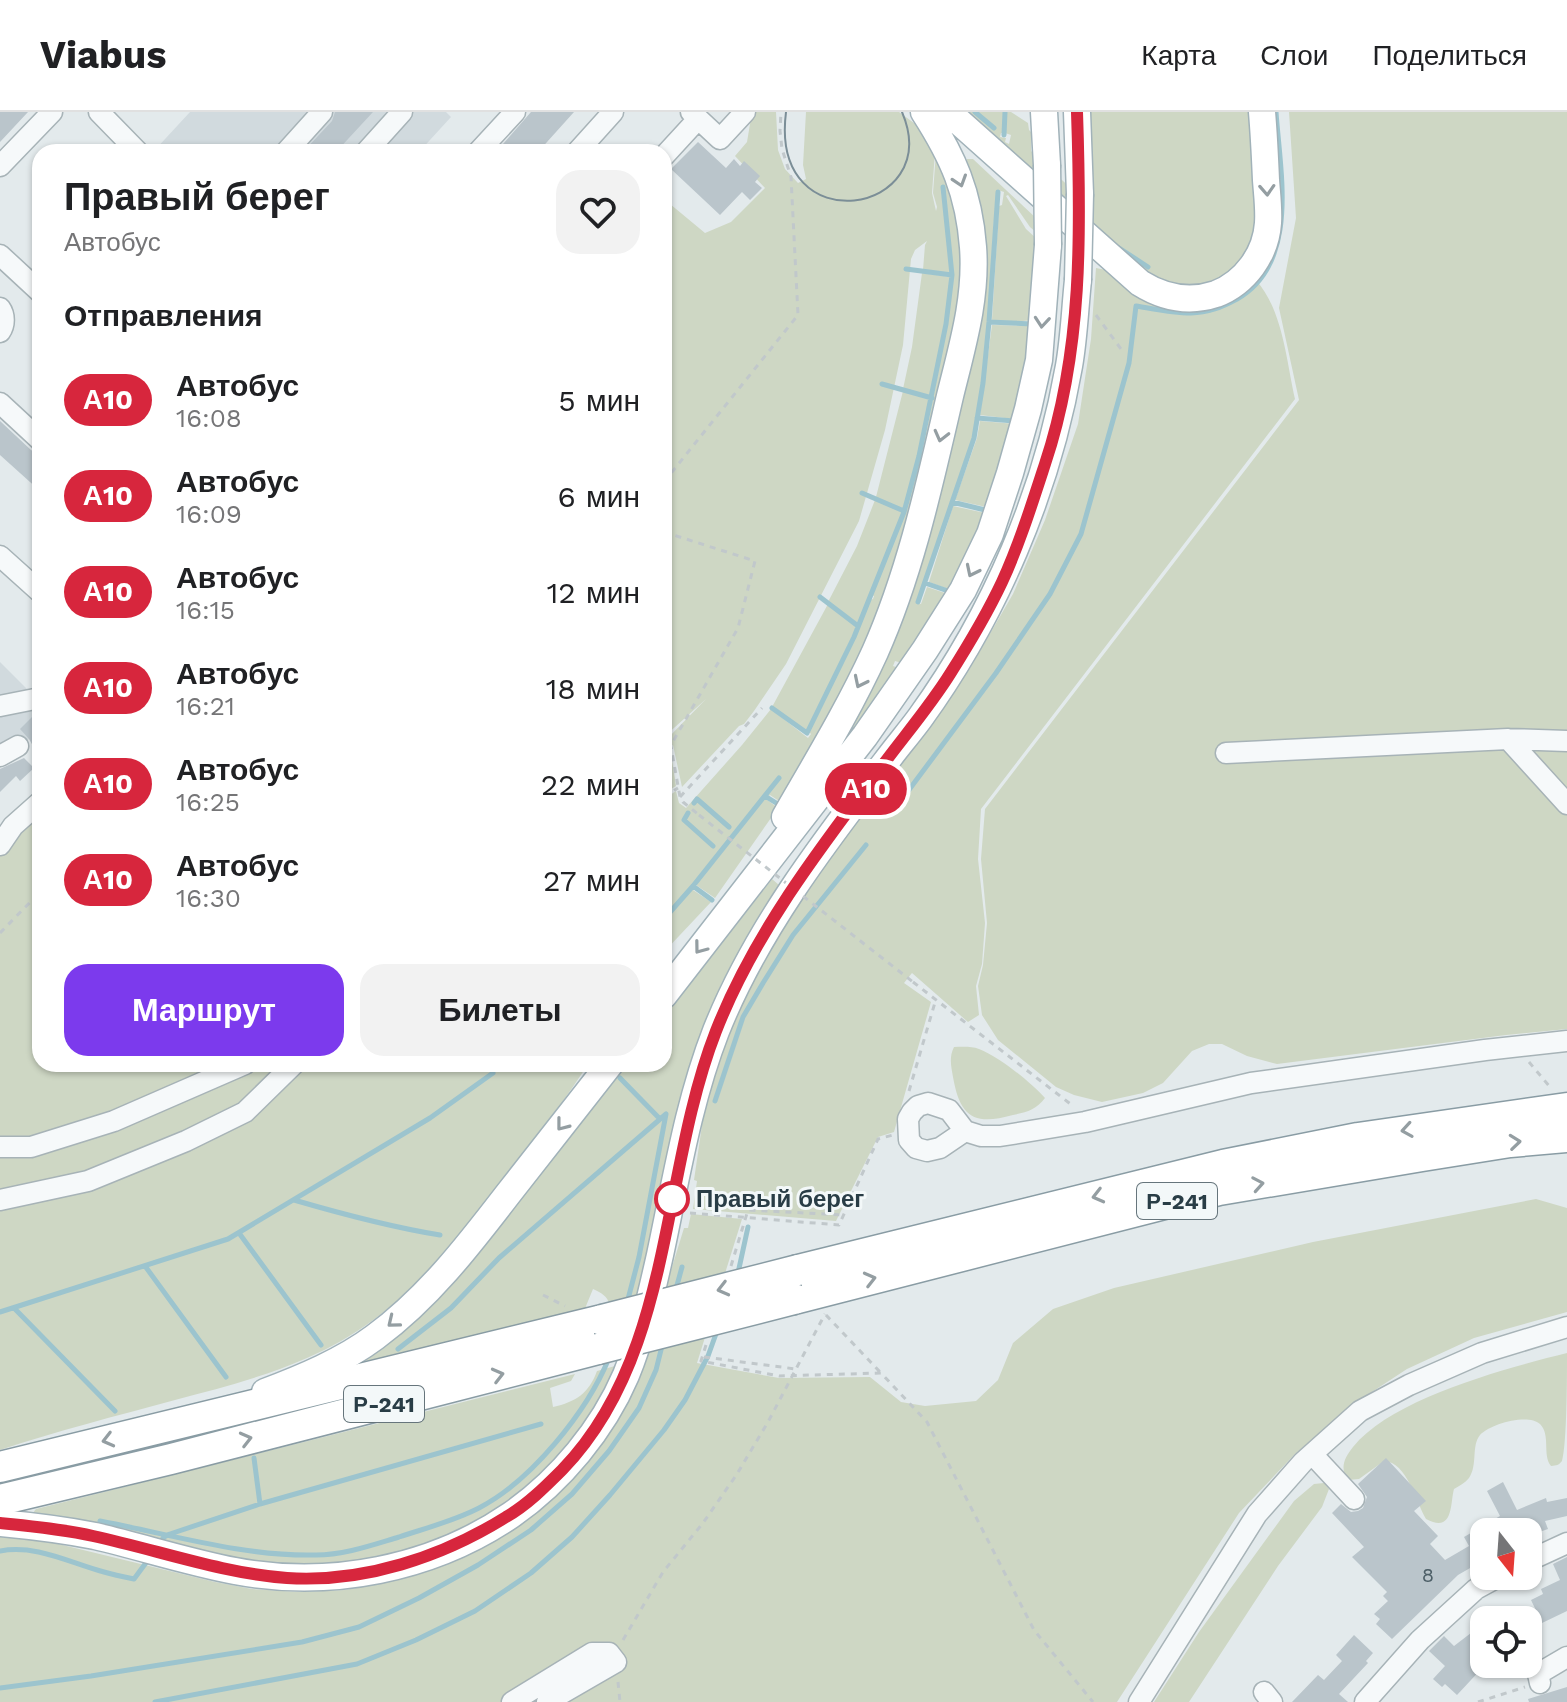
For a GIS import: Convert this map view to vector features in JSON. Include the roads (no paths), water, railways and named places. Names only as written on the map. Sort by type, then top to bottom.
[{"type":"highway","name":"Р-241","points":[[0,1500],[186,1455],[600,1335],[1223,1165],[1560,1100]]},
{"type":"highway","name":"Р-241","points":[[796,1284],[1219,1190],[1437,1153],[1567,1137]]},
{"type":"highway","name":"Р-241","points":[[0,1467],[184,1421],[600,1335]]},
{"type":"main road","points":[[736,901],[848,708],[876,650],[919,523],[968,324],[973,247],[968,213],[957,171],[943,141],[924,112]]},
{"type":"main road","points":[[948,112],[1140,283],[1165,296],[1194,299],[1221,292],[1233,285],[1254,265],[1261,253],[1268,225],[1262,112]]},
{"type":"main road","points":[[672,985],[865,736],[963,590],[990,534],[1010,473],[1039,360],[1048,245],[1044,112]]},
{"type":"main road","points":[[0,1523],[92,1536],[235,1571],[288,1578],[322,1578],[372,1572],[417,1560],[469,1539],[511,1514],[545,1487],[577,1454],[609,1409],[626,1375],[641,1333],[699,1079],[716,1030],[744,968],[785,898],[949,676],[1002,582],[1047,458],[1069,363],[1078,280],[1080,194],[1077,112]]},
{"type":"main road","points":[[184,1421],[285,1384],[330,1363],[372,1339],[409,1309],[451,1266],[604,1072]]},
{"type":"street","points":[[0,166],[52,112]]},
{"type":"street","points":[[99,112],[130,144]]},
{"type":"street","points":[[293,144],[322,112]]},
{"type":"street","points":[[373,144],[402,112]]},
{"type":"street","points":[[485,144],[515,112]]},
{"type":"street","points":[[584,144],[613,112]]},
{"type":"street","points":[[672,145],[695,115],[720,139],[745,112]]},
{"type":"street","points":[[0,255],[32,285]]},
{"type":"street","points":[[0,308],[4,322],[0,332]]},
{"type":"street","points":[[0,403],[32,433]]},
{"type":"street","points":[[0,556],[32,585]]},
{"type":"street","points":[[3,701],[32,699]]},
{"type":"street","points":[[1226,753],[1508,739],[1567,741]]},
{"type":"street","points":[[1508,739],[1567,804]]},
{"type":"street","points":[[0,845],[13,826],[32,809]]},
{"type":"street","points":[[965,1131],[981,1136],[1025,1133],[1251,1083],[1567,1041]]},
{"type":"street","points":[[0,1147],[31,1147],[114,1121],[227,1072]]},
{"type":"street","points":[[0,1200],[88,1181],[186,1141],[245,1112],[286,1072]]},
{"type":"street","points":[[1139,1702],[1257,1514],[1294,1471],[1360,1411],[1409,1385],[1482,1353],[1567,1327]]},
{"type":"street","points":[[1312,1454],[1354,1499]]},
{"type":"street","points":[[1542,1555],[1567,1543]]},
{"type":"street","points":[[1365,1702],[1420,1640],[1475,1590]]},
{"type":"street","points":[[512,1702],[592,1653],[609,1653],[616,1662],[547,1702]]},
{"type":"street","points":[[1540,1683],[1538,1674],[1567,1657]]},
{"type":"waterway","points":[[975,112],[994,128]]},
{"type":"waterway","points":[[1004,135],[1005,112]]},
{"type":"waterway","points":[[891,814],[996,673],[1050,594],[1081,534],[1129,363],[1136,306],[1184,313],[1215,309],[1237,299],[1257,283],[1270,263],[1282,214],[1276,112]]},
{"type":"waterway","points":[[772,708],[807,733],[854,637],[904,512],[919,456],[946,324],[952,275],[943,187]]},
{"type":"waterway","points":[[918,602],[974,438],[989,322],[998,192]]},
{"type":"waterway","points":[[1119,248],[1148,267]]},
{"type":"waterway","points":[[906,269],[952,275]]},
{"type":"waterway","points":[[989,322],[1032,324]]},
{"type":"waterway","points":[[882,384],[932,398]]},
{"type":"waterway","points":[[977,418],[1014,421]]},
{"type":"waterway","points":[[862,493],[904,511]]},
{"type":"waterway","points":[[952,502],[985,510]]},
{"type":"waterway","points":[[925,583],[948,591]]},
{"type":"waterway","points":[[820,597],[858,626]]},
{"type":"waterway","points":[[672,910],[779,778]]},
{"type":"waterway","points":[[765,796],[781,806]]},
{"type":"waterway","points":[[694,803],[697,799],[729,827]]},
{"type":"waterway","points":[[688,813],[684,820],[713,846]]},
{"type":"waterway","points":[[715,1101],[743,1017],[763,983],[793,935],[866,845]]},
{"type":"waterway","points":[[693,886],[712,900]]},
{"type":"waterway","points":[[0,1312],[228,1239],[430,1118],[493,1073]]},
{"type":"waterway","points":[[620,1078],[660,1119]]},
{"type":"waterway","points":[[398,1349],[451,1308],[499,1258],[666,1114],[639,1257],[627,1303]]},
{"type":"waterway","points":[[294,1200],[366,1220],[440,1235]]},
{"type":"waterway","points":[[738,1273],[748,1227]]},
{"type":"waterway","points":[[239,1233],[321,1345]]},
{"type":"waterway","points":[[145,1266],[226,1377]]},
{"type":"waterway","points":[[676,1289],[682,1267]]},
{"type":"waterway","points":[[14,1308],[115,1411]]},
{"type":"waterway","points":[[155,1702],[357,1664],[475,1611],[531,1573],[572,1537],[610,1495],[685,1400],[717,1331]]},
{"type":"waterway","points":[[0,1688],[302,1642],[359,1627],[419,1598],[478,1565],[531,1530],[572,1494],[609,1451],[639,1408],[656,1370],[663,1342]]},
{"type":"waterway","points":[[100,1521],[207,1544],[289,1555],[326,1555],[347,1551],[430,1527],[479,1508],[518,1481],[572,1422],[609,1358]]},
{"type":"waterway","points":[[158,1545],[170,1534],[260,1504],[541,1424]]},
{"type":"waterway","points":[[254,1458],[260,1504]]},
{"type":"waterway","points":[[0,1551],[40,1552],[134,1579],[148,1560]]},
{"type":"tram line","points":[[786,112],[788,154],[803,183],[827,198],[854,200],[880,192],[900,174],[909,147],[902,112]]},
{"type":"place","name":"Правый берег","points":[[672,1199]]}]
